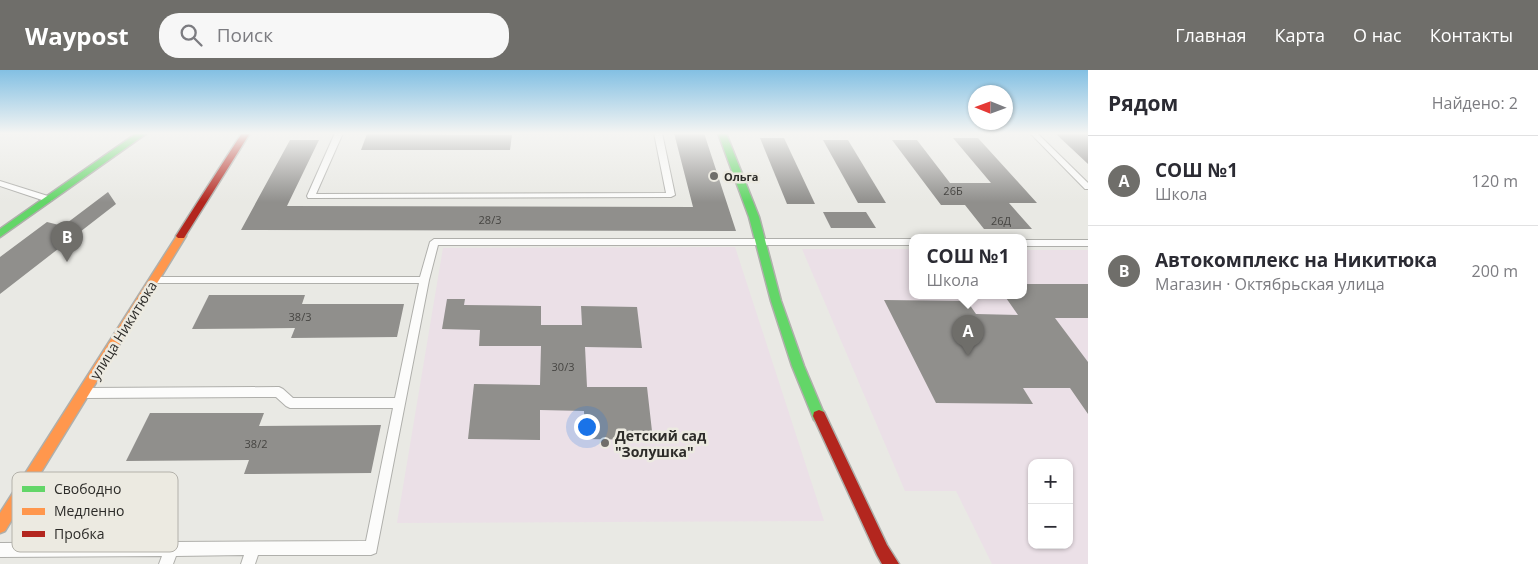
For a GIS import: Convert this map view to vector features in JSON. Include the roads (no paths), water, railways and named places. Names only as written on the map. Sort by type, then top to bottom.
[{"type":"street","points":[[0,234],[109,156]]},
{"type":"street","name":"улица Никитюка","points":[[34,472],[232,156]]},
{"type":"street","points":[[731,156],[754,217],[801,374],[829,442],[882,550],[891,564]]},
{"type":"street","name":"улица Никитюка","points":[[0,526],[12,507]]},
{"type":"lane","points":[[329,156],[312,196],[671,195],[663,156]]},
{"type":"lane","points":[[1056,156],[1088,188]]},
{"type":"lane","points":[[0,183],[48,199]]},
{"type":"lane","points":[[178,551],[371,548],[424,280],[434,242],[909,242]]},
{"type":"lane","points":[[1027,243],[1088,243]]},
{"type":"lane","points":[[154,280],[424,280]]},
{"type":"lane","points":[[83,393],[279,392],[290,403],[400,403]]},
{"type":"lane","points":[[248,564],[253,550]]},
{"type":"lane","points":[[166,564],[171,552]]},
{"type":"place","name":"Ольга","points":[[714,176]]},
{"type":"place","name":"Автокомплекс на Никитюка","points":[[67,262]]},
{"type":"place","name":"СОШ №1","points":[[968,356]]},
{"type":"place","name":"Детский сад \"Золушка\"","points":[[605,443]]}]
